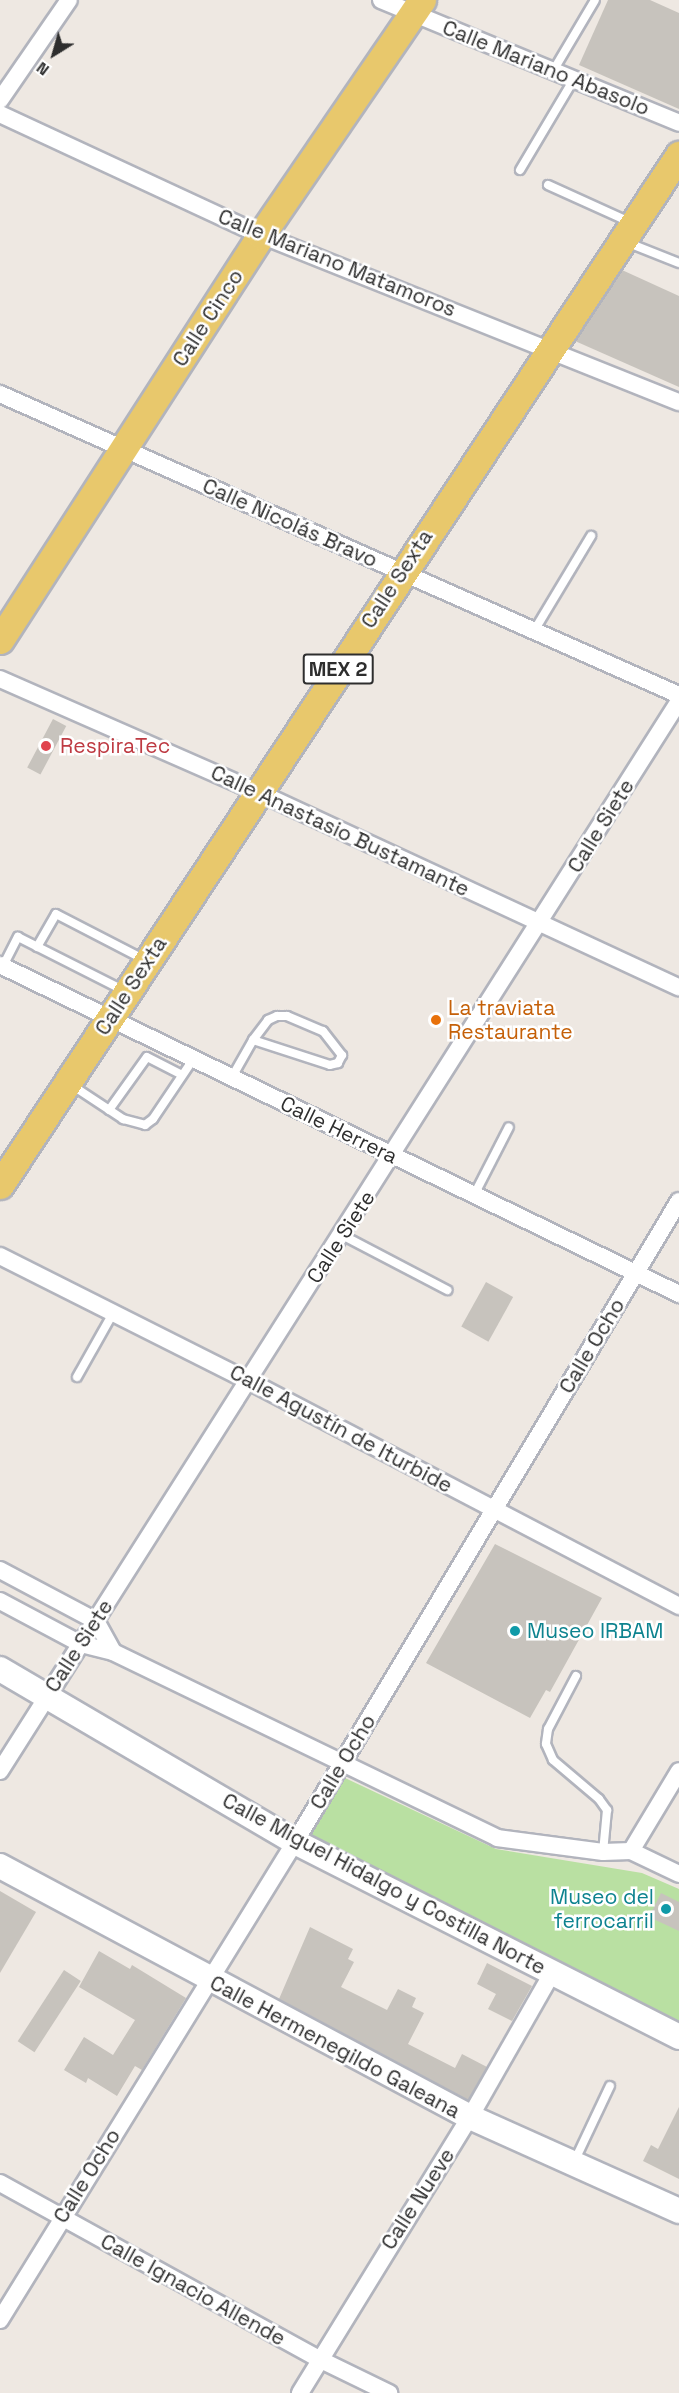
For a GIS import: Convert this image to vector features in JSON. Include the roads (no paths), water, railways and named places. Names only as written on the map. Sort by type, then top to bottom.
[{"type":"main road","name":"Calle Cinco","points":[[0,640],[261,235],[418,7]]},
{"type":"main road","name":"Calle Sexta","points":[[0,1185],[66,1082],[128,993],[401,572],[679,155]]},
{"type":"street","points":[[0,100],[69,0]]},
{"type":"street","name":"Calle Mariano Abasolo","points":[[381,0],[418,7],[553,71],[679,123]]},
{"type":"street","name":"Calle Mariano Matamoros","points":[[0,114],[261,235],[550,348],[679,402]]},
{"type":"street","name":"Calle Nicolás Bravo","points":[[0,394],[679,695]]},
{"type":"street","name":"Calle Anastasio Bustamante","points":[[0,680],[258,792],[679,987]]},
{"type":"street","name":"Calle Siete","points":[[0,1770],[679,702]]},
{"type":"street","name":"Calle Herrera","points":[[2,965],[679,1294]]},
{"type":"street","name":"Calle Ocho","points":[[0,2320],[61,2218],[210,1982],[679,1202]]},
{"type":"street","name":"Calle Agustín de Iturbide","points":[[0,1256],[247,1380],[679,1606]]},
{"type":"street","points":[[0,1570],[96,1621],[113,1652]]},
{"type":"street","points":[[0,1601],[81,1644],[113,1652],[497,1838],[603,1852],[632,1851],[679,1874]]},
{"type":"street","name":"Calle Miguel Hidalgo y Costilla Norte","points":[[0,1669],[295,1842],[679,2037]]},
{"type":"street","points":[[632,1851],[679,1771]]},
{"type":"street","name":"Calle Hermenegildo Galeana","points":[[0,1866],[210,1982],[470,2117],[679,2211]]},
{"type":"street","name":"Calle Nueve","points":[[300,2393],[390,2242],[470,2117],[552,1973]]},
{"type":"street","name":"Calle Ignacio Allende","points":[[0,2183],[321,2360],[389,2393]]},
{"type":"lane","points":[[553,71],[595,0]]},
{"type":"lane","points":[[520,170],[574,79]]},
{"type":"lane","points":[[548,185],[679,263]]},
{"type":"lane","points":[[534,631],[591,536]]},
{"type":"lane","points":[[38,947],[56,914],[148,961]]},
{"type":"lane","points":[[2,965],[18,938],[128,993]]},
{"type":"lane","points":[[232,1077],[253,1040],[268,1020],[287,1016],[323,1031],[342,1055],[338,1063],[330,1065],[253,1040]]},
{"type":"lane","points":[[109,1110],[147,1057],[182,1075]]},
{"type":"lane","points":[[66,1082],[136,1125],[145,1125],[153,1119],[194,1058]]},
{"type":"lane","points":[[474,1196],[509,1127]]},
{"type":"lane","points":[[342,1235],[447,1290]]},
{"type":"lane","points":[[77,1377],[113,1313]]},
{"type":"lane","points":[[576,1676],[548,1729],[546,1744],[553,1760],[599,1799],[607,1810],[603,1852]]},
{"type":"lane","points":[[574,2162],[610,2086]]},
{"type":"place","name":"RespiraTec","points":[[46,746]]},
{"type":"place","name":"La traviata Restaurante","points":[[436,1020]]},
{"type":"place","name":"Museo IRBAM","points":[[515,1631]]},
{"type":"place","name":"Museo del ferrocarril","points":[[666,1909]]}]
